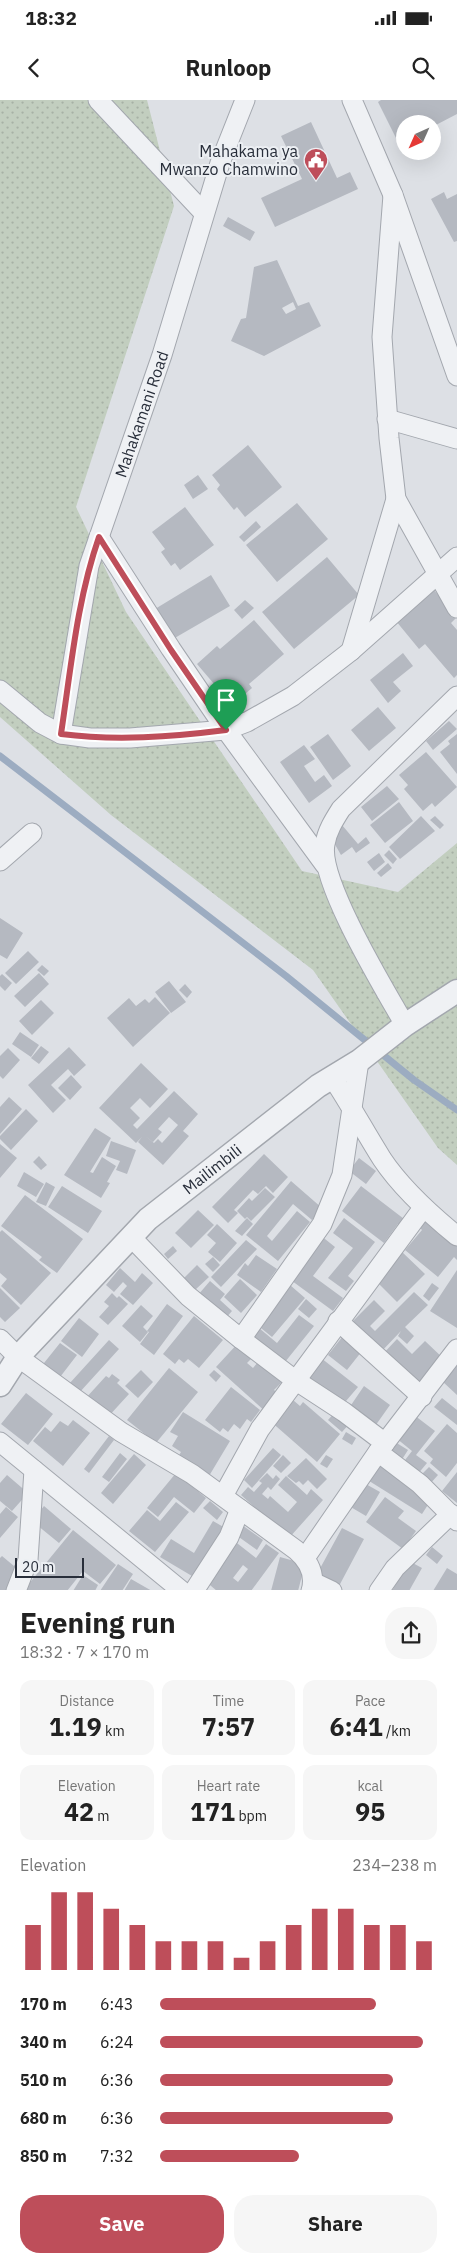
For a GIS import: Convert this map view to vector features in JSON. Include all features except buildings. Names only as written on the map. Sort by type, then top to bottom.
[{"type":"street","points":[[98,100],[203,212]]},
{"type":"street","name":"Mahakamani Road","points":[[61,734],[80,610],[89,566],[162,356],[203,212],[245,100]]},
{"type":"street","points":[[352,100],[393,195],[457,376]]},
{"type":"street","points":[[393,195],[382,337],[387,419],[396,499],[457,608]]},
{"type":"street","points":[[387,419],[457,440]]},
{"type":"street","points":[[351,651],[396,499]]},
{"type":"street","points":[[99,537],[171,650],[226,730],[326,866],[340,902],[400,1029]]},
{"type":"street","points":[[0,690],[40,723],[61,734],[90,738],[130,738],[226,730],[247,722],[293,696],[351,651],[457,557]]},
{"type":"street","points":[[326,866],[324,845],[330,827],[341,809],[457,696]]},
{"type":"street","points":[[0,861],[32,833]]},
{"type":"street","name":"Mailimbili","points":[[0,1385],[18,1357],[148,1219],[325,1082],[360,1061],[400,1029],[457,991]]},
{"type":"street","points":[[241,1339],[322,1224],[342,1175],[360,1061]]},
{"type":"street","points":[[325,1082],[352,1107],[383,1161],[423,1208],[457,1236]]},
{"type":"street","points":[[223,1496],[260,1429],[423,1208]]},
{"type":"street","points":[[131,1237],[188,1296],[295,1380],[344,1412],[454,1517],[395,1568],[379,1590]]},
{"type":"street","points":[[338,1321],[422,1397]]},
{"type":"street","points":[[0,1339],[18,1357],[121,1432],[192,1474],[223,1496],[305,1558],[311,1568],[312,1586],[332,1590]]},
{"type":"street","points":[[305,1558],[382,1448],[457,1349]]},
{"type":"street","points":[[0,1442],[182,1590]]},
{"type":"street","points":[[16,1590],[28,1560],[34,1470]]},
{"type":"street","points":[[194,1590],[229,1537],[240,1509]]},
{"type":"green space","points":[[0,100],[147,100],[174,206],[76,507],[126,612],[302,871],[398,892],[457,843],[457,1165],[438,1148],[313,970],[111,815],[0,717]]},
{"type":"waterway","points":[[0,756],[286,976],[414,1080],[457,1110]]},
{"type":"place","name":"Mahakama ya Mwanzo Chamwino","points":[[316,181]]},
{"type":"route","points":[[99,537],[171,650],[226,730],[130,738],[90,738],[61,734],[80,610],[89,566],[99,537]]}]
